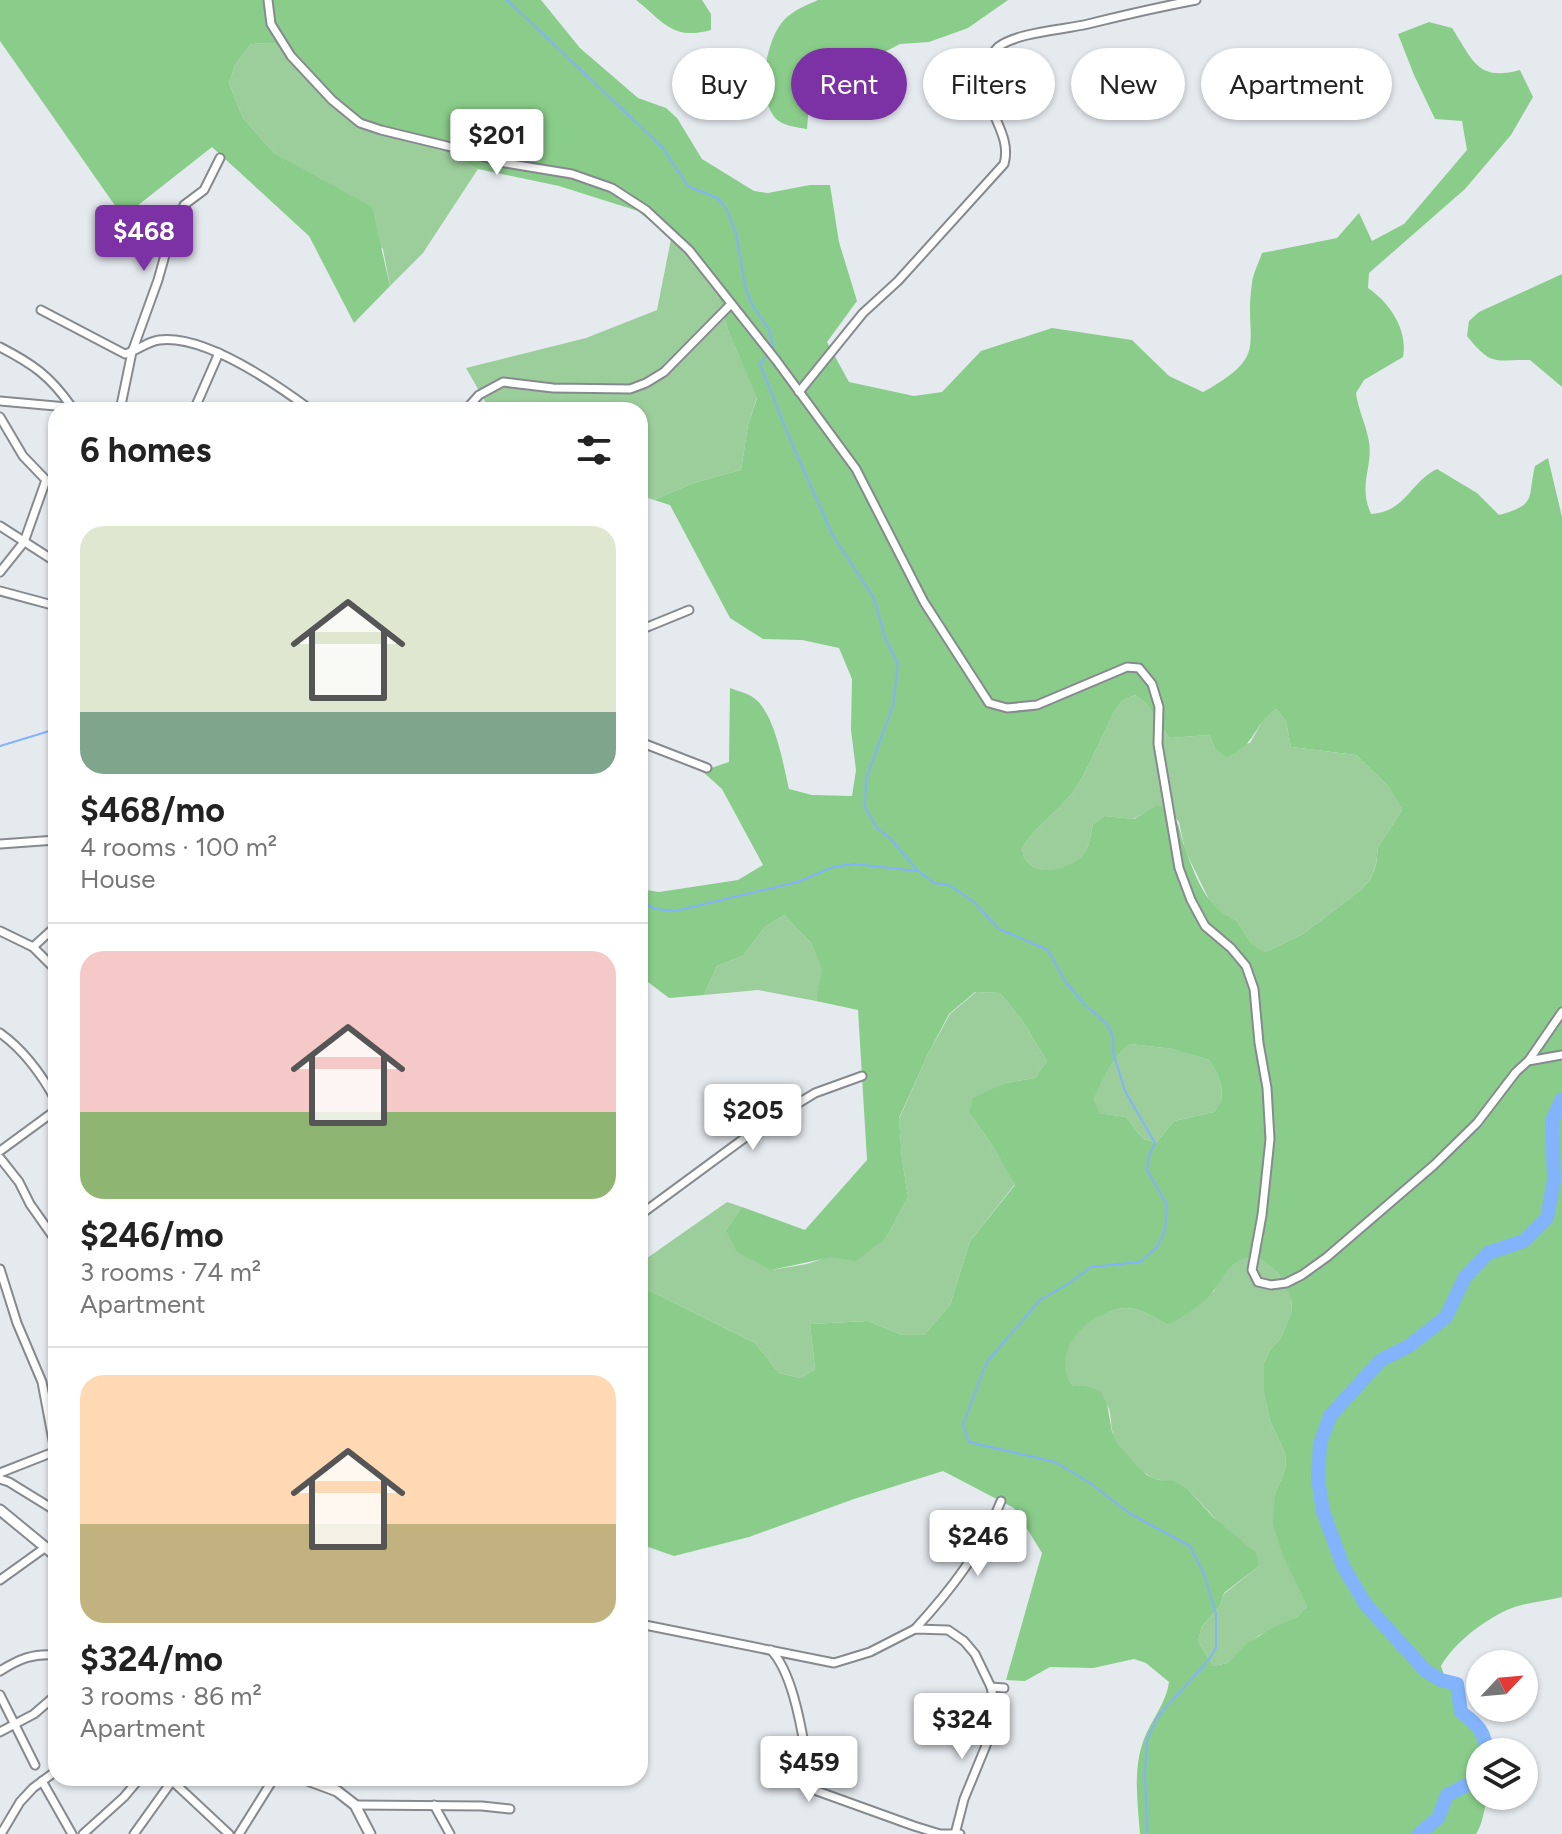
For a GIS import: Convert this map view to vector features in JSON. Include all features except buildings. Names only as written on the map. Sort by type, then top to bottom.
[{"type":"street","points":[[268,0],[271,24],[291,56],[332,100],[360,123],[505,163],[572,174],[612,188],[646,210],[689,250],[776,360],[856,469],[924,602],[989,703],[1007,708],[1037,705],[1127,667],[1139,668],[1152,684],[1159,707],[1158,744],[1179,868],[1205,926],[1231,948],[1246,966],[1254,989],[1267,1088],[1270,1139],[1262,1215],[1252,1270],[1258,1282],[1271,1285],[1286,1283],[1302,1275],[1434,1165],[1477,1123],[1528,1061],[1562,1012]]},
{"type":"street","points":[[799,392],[863,313],[898,281],[1004,164],[1008,152],[993,115],[987,87],[991,57],[999,47],[1017,39],[1196,0]]},
{"type":"street","points":[[122,402],[132,352],[169,241],[184,205],[204,190],[220,158]]},
{"type":"street","points":[[473,402],[503,382],[553,388],[630,389],[646,383],[664,372],[731,304]]},
{"type":"street","points":[[41,310],[125,354],[162,340],[219,353],[280,386],[301,402]]},
{"type":"street","points":[[0,347],[31,363],[54,382],[68,402]]},
{"type":"street","points":[[198,402],[219,353]]},
{"type":"street","points":[[0,401],[48,404]]},
{"type":"street","points":[[0,417],[23,456],[46,480],[24,542],[0,572]]},
{"type":"street","points":[[0,526],[48,557]]},
{"type":"street","points":[[0,591],[48,604]]},
{"type":"street","points":[[648,627],[689,610]]},
{"type":"street","points":[[648,745],[707,768]]},
{"type":"street","points":[[0,844],[48,841]]},
{"type":"street","points":[[0,931],[33,947],[47,959]]},
{"type":"street","points":[[33,947],[48,933]]},
{"type":"street","points":[[0,1033],[14,1043],[48,1088]]},
{"type":"street","points":[[1528,1061],[1562,1055]]},
{"type":"street","points":[[648,1209],[761,1126],[815,1093],[862,1076]]},
{"type":"street","points":[[0,1151],[48,1116]]},
{"type":"street","points":[[0,1158],[19,1182],[48,1230]]},
{"type":"street","points":[[0,1269],[17,1323],[42,1382],[48,1414]]},
{"type":"street","points":[[0,1473],[48,1454]]},
{"type":"street","points":[[0,1479],[48,1506]]},
{"type":"street","points":[[648,1626],[834,1663],[870,1652],[915,1629],[967,1566],[994,1520],[1001,1501]]},
{"type":"street","points":[[0,1510],[46,1547],[0,1580]]},
{"type":"street","points":[[769,1648],[781,1661],[812,1784],[817,1791],[940,1834],[957,1834],[964,1799],[994,1726],[996,1710],[991,1687],[975,1654],[964,1641],[948,1630],[915,1629]]},
{"type":"street","points":[[0,1671],[17,1660],[38,1653],[48,1654]]},
{"type":"street","points":[[991,1687],[1004,1688]]},
{"type":"street","points":[[0,1695],[35,1765]]},
{"type":"street","points":[[0,1732],[34,1714],[48,1702]]},
{"type":"street","points":[[4,1831],[20,1802],[48,1777]]},
{"type":"street","points":[[42,1781],[72,1834]]},
{"type":"street","points":[[83,1834],[133,1786]]},
{"type":"street","points":[[134,1834],[166,1786]]},
{"type":"street","points":[[177,1786],[229,1834]]},
{"type":"street","points":[[239,1834],[269,1786]]},
{"type":"street","points":[[324,1786],[337,1791],[355,1805],[370,1834]]},
{"type":"street","points":[[355,1805],[510,1809]]},
{"type":"street","points":[[434,1805],[450,1834]]},
{"type":"green space","points":[[0,0],[541,0],[580,48],[638,98],[666,108],[672,113],[672,120],[678,120],[702,159],[754,191],[768,193],[810,185],[830,185],[839,242],[857,301],[827,342],[849,382],[914,396],[942,392],[981,351],[1052,328],[1132,340],[1169,376],[1203,392],[1225,379],[1246,357],[1251,334],[1252,283],[1262,253],[1337,238],[1359,213],[1372,241],[1404,224],[1467,150],[1462,121],[1435,119],[1398,34],[1429,22],[1452,28],[1478,66],[1494,73],[1520,70],[1533,97],[1511,135],[1465,189],[1369,273],[1368,288],[1390,309],[1400,327],[1403,357],[1364,380],[1356,393],[1370,447],[1366,493],[1371,514],[1392,508],[1437,469],[1477,493],[1499,515],[1520,507],[1529,499],[1535,466],[1548,458],[1562,517],[1562,1597],[1520,1606],[1498,1615],[1461,1641],[1441,1666],[1466,1712],[1466,1722],[1474,1722],[1487,1738],[1466,1738],[1466,1810],[1485,1810],[1476,1834],[1140,1834],[1137,1789],[1139,1755],[1169,1682],[1146,1663],[1134,1659],[1093,1668],[1050,1667],[1025,1681],[1006,1680],[1042,1553],[1014,1508],[943,1471],[749,1537],[674,1556],[648,1547],[648,1290],[755,1343],[779,1373],[801,1378],[815,1369],[810,1324],[868,1321],[902,1335],[924,1335],[950,1305],[970,1241],[1015,1185],[969,1113],[973,1098],[1005,1083],[1035,1078],[1047,1061],[1022,1020],[1000,993],[975,992],[949,1014],[899,1118],[908,1197],[886,1238],[856,1261],[832,1257],[771,1270],[737,1252],[726,1230],[742,1207],[805,1230],[867,1160],[858,1010],[816,1001],[822,969],[811,943],[784,915],[765,927],[743,956],[717,966],[704,995],[669,998],[648,982],[648,890],[659,892],[738,880],[763,865],[722,789],[702,771],[729,762],[730,688],[754,698],[767,715],[777,740],[789,789],[812,795],[852,796],[856,770],[851,730],[852,679],[839,648],[802,640],[763,639],[730,618],[670,505],[654,500],[693,483],[741,470],[748,425],[757,398],[729,333],[718,297],[696,258],[638,211],[559,186],[478,169],[423,142],[369,124],[274,43],[251,44],[235,65],[229,83],[243,118],[274,153],[372,207],[390,286],[354,323],[309,236],[212,147],[123,217],[0,41]],"holes":[[[1135,695],[1146,703],[1169,738],[1209,735],[1215,748],[1226,757],[1244,747],[1276,709],[1286,721],[1291,747],[1356,755],[1388,786],[1402,810],[1378,847],[1371,878],[1362,889],[1303,934],[1265,952],[1252,944],[1236,920],[1226,916],[1204,892],[1178,824],[1172,814],[1158,805],[1134,819],[1104,816],[1093,824],[1088,846],[1082,855],[1067,866],[1040,869],[1024,857],[1022,848],[1032,834],[1076,788],[1122,701]],[[1130,1044],[1173,1049],[1209,1060],[1221,1085],[1222,1099],[1214,1112],[1174,1121],[1156,1143],[1143,1139],[1126,1117],[1099,1113],[1094,1099],[1118,1055]],[[1257,1255],[1278,1273],[1292,1300],[1291,1314],[1280,1339],[1264,1362],[1264,1392],[1270,1421],[1285,1453],[1286,1467],[1275,1494],[1273,1524],[1282,1553],[1307,1606],[1297,1617],[1248,1643],[1228,1663],[1213,1666],[1198,1641],[1202,1626],[1220,1606],[1224,1593],[1259,1566],[1256,1553],[1213,1517],[1186,1487],[1147,1475],[1136,1465],[1112,1432],[1107,1404],[1100,1391],[1087,1386],[1073,1386],[1067,1373],[1066,1359],[1069,1346],[1087,1324],[1112,1310],[1132,1308],[1168,1325],[1199,1305],[1231,1266],[1241,1260]]]},
{"type":"green space","points":[[636,0],[702,0],[711,14],[711,30],[698,33],[677,31],[661,22]]},
{"type":"green space","points":[[818,0],[1008,0],[968,28],[929,42],[900,44],[892,48],[791,48],[791,120],[808,120],[807,129],[784,124],[775,118],[775,48],[770,48],[778,28],[796,10]]},
{"type":"green space","points":[[274,43],[313,79],[423,142],[478,169],[423,253],[390,286],[383,249],[300,168],[274,153],[243,118],[229,83],[235,65],[251,44]]},
{"type":"green space","points":[[671,239],[696,258],[718,297],[729,333],[757,397],[748,425],[741,470],[693,483],[654,500],[648,498],[648,402],[485,402],[466,368],[586,338],[657,310]]},
{"type":"green space","points":[[1562,274],[1562,387],[1530,360],[1495,360],[1483,353],[1467,336],[1469,321],[1479,312]]},
{"type":"green space","points":[[1135,695],[1146,703],[1169,738],[1209,735],[1215,748],[1250,743],[1265,717],[1276,709],[1286,721],[1291,747],[1356,755],[1388,786],[1402,810],[1378,847],[1371,878],[1362,889],[1303,934],[1265,952],[1252,944],[1236,920],[1223,916],[1212,906],[1185,850],[1179,822],[1170,811],[1158,806],[1133,819],[1104,816],[1093,824],[1088,846],[1076,862],[1049,870],[1032,866],[1024,857],[1022,848],[1076,788],[1114,712],[1122,701]]},
{"type":"green space","points":[[784,915],[811,943],[823,970],[816,1001],[758,990],[704,995],[717,966],[743,956],[765,927]]},
{"type":"green space","points":[[976,992],[1000,993],[1022,1020],[1047,1061],[1035,1078],[1005,1083],[969,1113],[1015,1184],[970,1241],[950,1305],[924,1335],[902,1335],[868,1321],[810,1324],[815,1369],[801,1378],[779,1373],[755,1343],[648,1290],[648,1257],[727,1202],[742,1207],[726,1230],[771,1270],[807,1264],[886,1238],[908,1197],[899,1119],[950,1014]]},
{"type":"green space","points":[[1130,1044],[1174,1049],[1209,1060],[1221,1085],[1222,1099],[1214,1112],[1174,1121],[1156,1143],[1143,1139],[1126,1117],[1098,1113],[1094,1099],[1113,1061]]},
{"type":"green space","points":[[1258,1255],[1278,1273],[1292,1299],[1291,1314],[1280,1339],[1264,1362],[1264,1391],[1270,1421],[1285,1453],[1286,1467],[1275,1494],[1307,1606],[1297,1617],[1258,1636],[1228,1663],[1213,1666],[1198,1641],[1202,1626],[1220,1606],[1224,1594],[1259,1566],[1186,1487],[1154,1478],[1133,1463],[1115,1440],[1106,1403],[1087,1386],[1073,1386],[1066,1373],[1065,1359],[1076,1334],[1099,1316],[1112,1310],[1132,1308],[1168,1325],[1214,1291],[1231,1264],[1244,1257]]},
{"type":"waterway","points":[[507,0],[662,147],[688,186],[717,198],[726,208],[736,233],[745,285],[752,305],[769,329],[773,348],[760,364],[833,536],[874,598],[885,638],[898,664],[893,706],[866,779],[865,807],[877,828],[891,839],[916,869],[934,883],[949,885],[974,902],[999,929],[1048,950],[1065,981],[1085,1005],[1107,1024],[1113,1037],[1113,1052],[1125,1091],[1155,1143],[1147,1170],[1167,1205],[1165,1230],[1157,1247],[1140,1262],[1091,1267],[1040,1300],[987,1362],[963,1424],[969,1442],[1055,1462],[1090,1483],[1129,1513],[1190,1546],[1204,1574],[1216,1614],[1216,1648],[1158,1716],[1147,1740],[1147,1834]]},
{"type":"waterway","points":[[0,746],[48,731]]},
{"type":"waterway","points":[[648,905],[675,911],[798,882],[833,867],[854,864],[917,871]]},
{"type":"waterway","points":[[1484,1738],[1480,1729],[1461,1712],[1457,1684],[1441,1680],[1426,1671],[1366,1605],[1343,1566],[1323,1511],[1318,1479],[1320,1444],[1330,1416],[1381,1360],[1409,1346],[1446,1317],[1465,1277],[1488,1253],[1524,1241],[1547,1218],[1554,1180],[1552,1121],[1562,1099]]},
{"type":"waterway","points":[[1419,1834],[1438,1818],[1447,1795],[1466,1786]]}]
